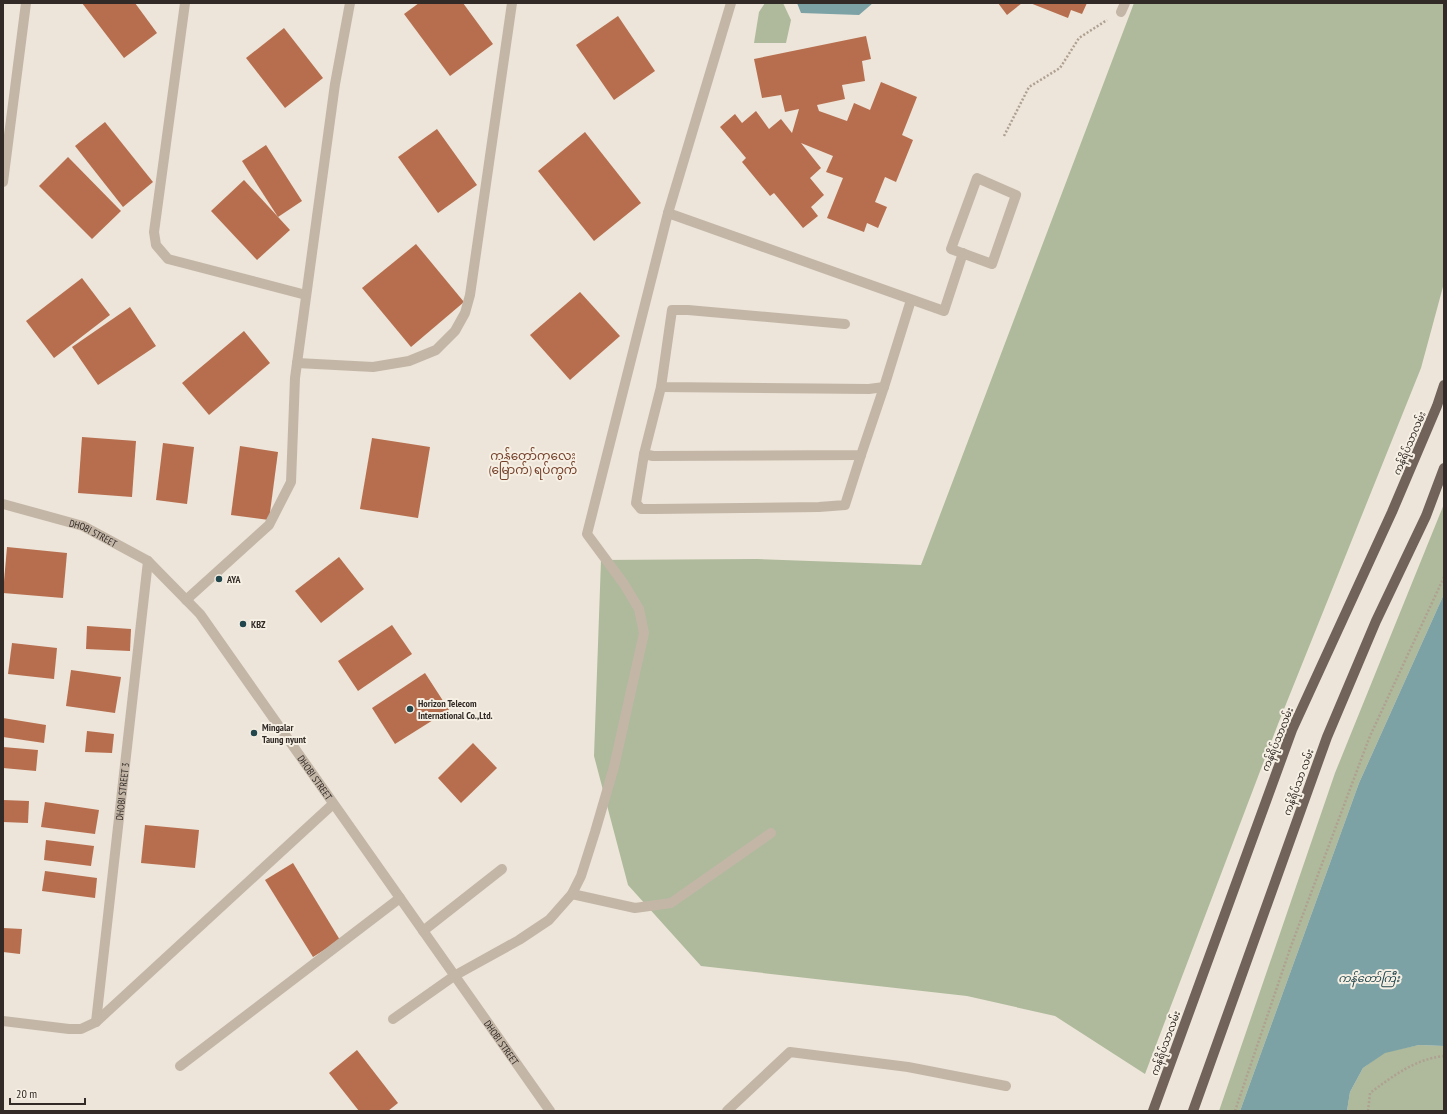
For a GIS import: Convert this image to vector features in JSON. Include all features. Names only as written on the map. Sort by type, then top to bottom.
[{"type":"main road","name":"ကန်ရိပ်သာလမ်း","points":[[1152,1111],[1292,730],[1392,512],[1438,406],[1444,384]]},
{"type":"main road","name":"ကန်ရိပ်သာ လမ်း","points":[[1193,1111],[1327,737],[1376,621],[1426,516],[1444,468]]},
{"type":"street","points":[[3,182],[26,3]]},
{"type":"street","points":[[185,3],[154,232],[156,245],[168,259],[306,295]]},
{"type":"street","points":[[186,600],[269,525],[291,482],[295,378],[335,84],[350,3]]},
{"type":"street","points":[[297,362],[373,367],[409,362],[436,350],[455,331],[465,313],[470,295],[512,3]]},
{"type":"street","points":[[393,1019],[454,976],[519,940],[549,920],[572,894],[581,876],[614,767],[644,633],[639,609],[624,584],[587,534],[668,213],[731,3]]},
{"type":"street","points":[[977,178],[1016,195],[992,264],[962,253],[950,249],[977,178]]},
{"type":"street","points":[[668,213],[944,311],[962,253]]},
{"type":"street","points":[[845,324],[688,310],[672,310],[661,387],[644,454],[636,503],[641,508],[654,509],[819,507],[845,505],[911,300]]},
{"type":"street","points":[[661,387],[869,389],[884,387]]},
{"type":"street","points":[[644,454],[653,456],[861,455]]},
{"type":"street","name":"DHOBI STREET","points":[[3,504],[83,526],[148,560],[200,614],[550,1111]]},
{"type":"street","name":"DHOBI STREET 3","points":[[96,1022],[148,560]]},
{"type":"street","points":[[3,1021],[69,1029],[81,1029],[96,1022],[333,804]]},
{"type":"street","points":[[572,894],[634,908],[671,903],[771,833]]},
{"type":"street","points":[[423,931],[502,869]]},
{"type":"street","points":[[180,1066],[400,898]]},
{"type":"street","points":[[727,1111],[790,1052],[908,1067],[1006,1086]]},
{"type":"path","points":[[1004,136],[1029,87],[1060,68],[1079,38],[1123,7]]},
{"type":"path","points":[[1235,1111],[1290,949],[1370,736],[1444,577]]},
{"type":"path","points":[[1368,1111],[1370,1093],[1404,1069],[1430,1057],[1444,1056]]},
{"type":"green space","points":[[765,3],[783,3],[791,20],[786,43],[754,43],[759,12]]},
{"type":"green space","points":[[1134,3],[1444,3],[1444,283],[1421,368],[1278,724],[1145,1074],[1055,1016],[967,996],[701,966],[628,885],[594,756],[601,560],[757,559],[921,565]]},
{"type":"green space","points":[[1444,504],[1444,594],[1359,783],[1240,1111],[1219,1111],[1335,773]]},
{"type":"green space","points":[[1419,1045],[1444,1046],[1444,1111],[1347,1111],[1350,1092],[1363,1068],[1385,1052]]},
{"type":"water","points":[[797,3],[873,3],[859,15],[801,13]]},
{"type":"water","name":"ကန်တော်ကြီး","points":[[1444,594],[1444,1046],[1419,1045],[1385,1053],[1363,1068],[1350,1092],[1347,1111],[1240,1111],[1359,783]]},
{"type":"building","points":[[82,3],[135,3],[157,33],[124,58]]},
{"type":"building","points":[[419,3],[463,3],[493,44],[450,76],[404,14]]},
{"type":"building","points":[[998,3],[1022,3],[1007,15]]},
{"type":"building","points":[[1030,3],[1087,3],[1082,14],[1071,10],[1068,18]]},
{"type":"building","points":[[618,16],[655,71],[614,100],[576,45]]},
{"type":"building","points":[[284,28],[323,78],[285,108],[246,58]]},
{"type":"building","points":[[866,36],[871,59],[862,61],[865,81],[842,85],[845,99],[817,105],[819,111],[847,121],[854,103],[870,110],[881,82],[917,97],[902,135],[913,140],[896,182],[885,177],[875,202],[887,207],[878,228],[867,223],[864,232],[827,218],[843,178],[826,172],[833,156],[801,143],[821,168],[810,178],[824,195],[811,207],[818,216],[803,228],[774,193],[770,196],[742,162],[746,158],[720,127],[735,114],[742,123],[756,111],[769,129],[781,119],[792,133],[799,109],[785,112],[781,95],[762,98],[754,59]]},
{"type":"building","points":[[105,122],[153,182],[123,207],[75,146]]},
{"type":"building","points":[[437,129],[477,185],[438,213],[398,157]]},
{"type":"building","points":[[585,132],[641,203],[594,241],[538,171]]},
{"type":"building","points":[[266,145],[302,201],[278,217],[242,161]]},
{"type":"building","points":[[68,157],[121,211],[92,239],[39,186]]},
{"type":"building","points":[[244,180],[290,230],[257,260],[211,211]]},
{"type":"building","points":[[416,244],[464,302],[411,347],[362,288]]},
{"type":"building","points":[[82,278],[110,315],[54,358],[26,321]]},
{"type":"building","points":[[580,292],[620,336],[570,380],[530,335]]},
{"type":"building","points":[[130,307],[156,346],[98,385],[72,347]]},
{"type":"building","points":[[244,331],[270,363],[209,415],[182,383]]},
{"type":"building","points":[[82,437],[136,441],[132,497],[78,493]]},
{"type":"building","points":[[372,438],[430,447],[418,518],[360,509]]},
{"type":"building","points":[[163,443],[194,447],[187,504],[156,500]]},
{"type":"building","points":[[240,446],[278,452],[269,520],[231,515]]},
{"type":"building","points":[[7,547],[67,553],[63,598],[3,593]]},
{"type":"building","points":[[339,557],[364,589],[321,623],[295,591]]},
{"type":"building","points":[[392,625],[412,654],[358,691],[338,661]]},
{"type":"building","points":[[87,626],[131,629],[130,651],[86,649]]},
{"type":"building","points":[[12,643],[57,648],[54,679],[8,674]]},
{"type":"building","points":[[71,670],[121,677],[115,713],[66,706]]},
{"type":"building","name":"Horizon Telecom International Co.,Ltd.","points":[[425,673],[449,710],[395,744],[372,708]]},
{"type":"building","points":[[3,718],[46,725],[44,743],[3,737]]},
{"type":"building","points":[[87,731],[114,734],[112,753],[85,752]]},
{"type":"building","points":[[473,743],[497,768],[461,803],[438,778]]},
{"type":"building","points":[[3,747],[38,750],[36,771],[3,768]]},
{"type":"building","points":[[3,800],[29,801],[28,823],[3,822]]},
{"type":"building","points":[[45,802],[99,810],[95,834],[41,827]]},
{"type":"building","points":[[145,825],[199,830],[195,868],[141,863]]},
{"type":"building","points":[[46,840],[94,846],[91,866],[44,860]]},
{"type":"building","points":[[293,863],[340,940],[313,957],[265,880]]},
{"type":"building","points":[[45,871],[97,878],[95,898],[42,891]]},
{"type":"building","points":[[3,928],[22,929],[20,954],[3,952]]},
{"type":"building","points":[[357,1050],[398,1103],[388,1111],[359,1111],[329,1073]]},
{"type":"place","name":"AYA","points":[[219,579]]},
{"type":"place","name":"KBZ","points":[[243,624]]},
{"type":"place","name":"Horizon Telecom International Co.,Ltd.","points":[[410,709]]},
{"type":"place","name":"Mingalar Taung nyunt","points":[[254,733]]},
{"type":"district","name":"ကန်တော်ကလေး (မြောက်) ရပ်ကွက်","points":[[533,463]]}]
